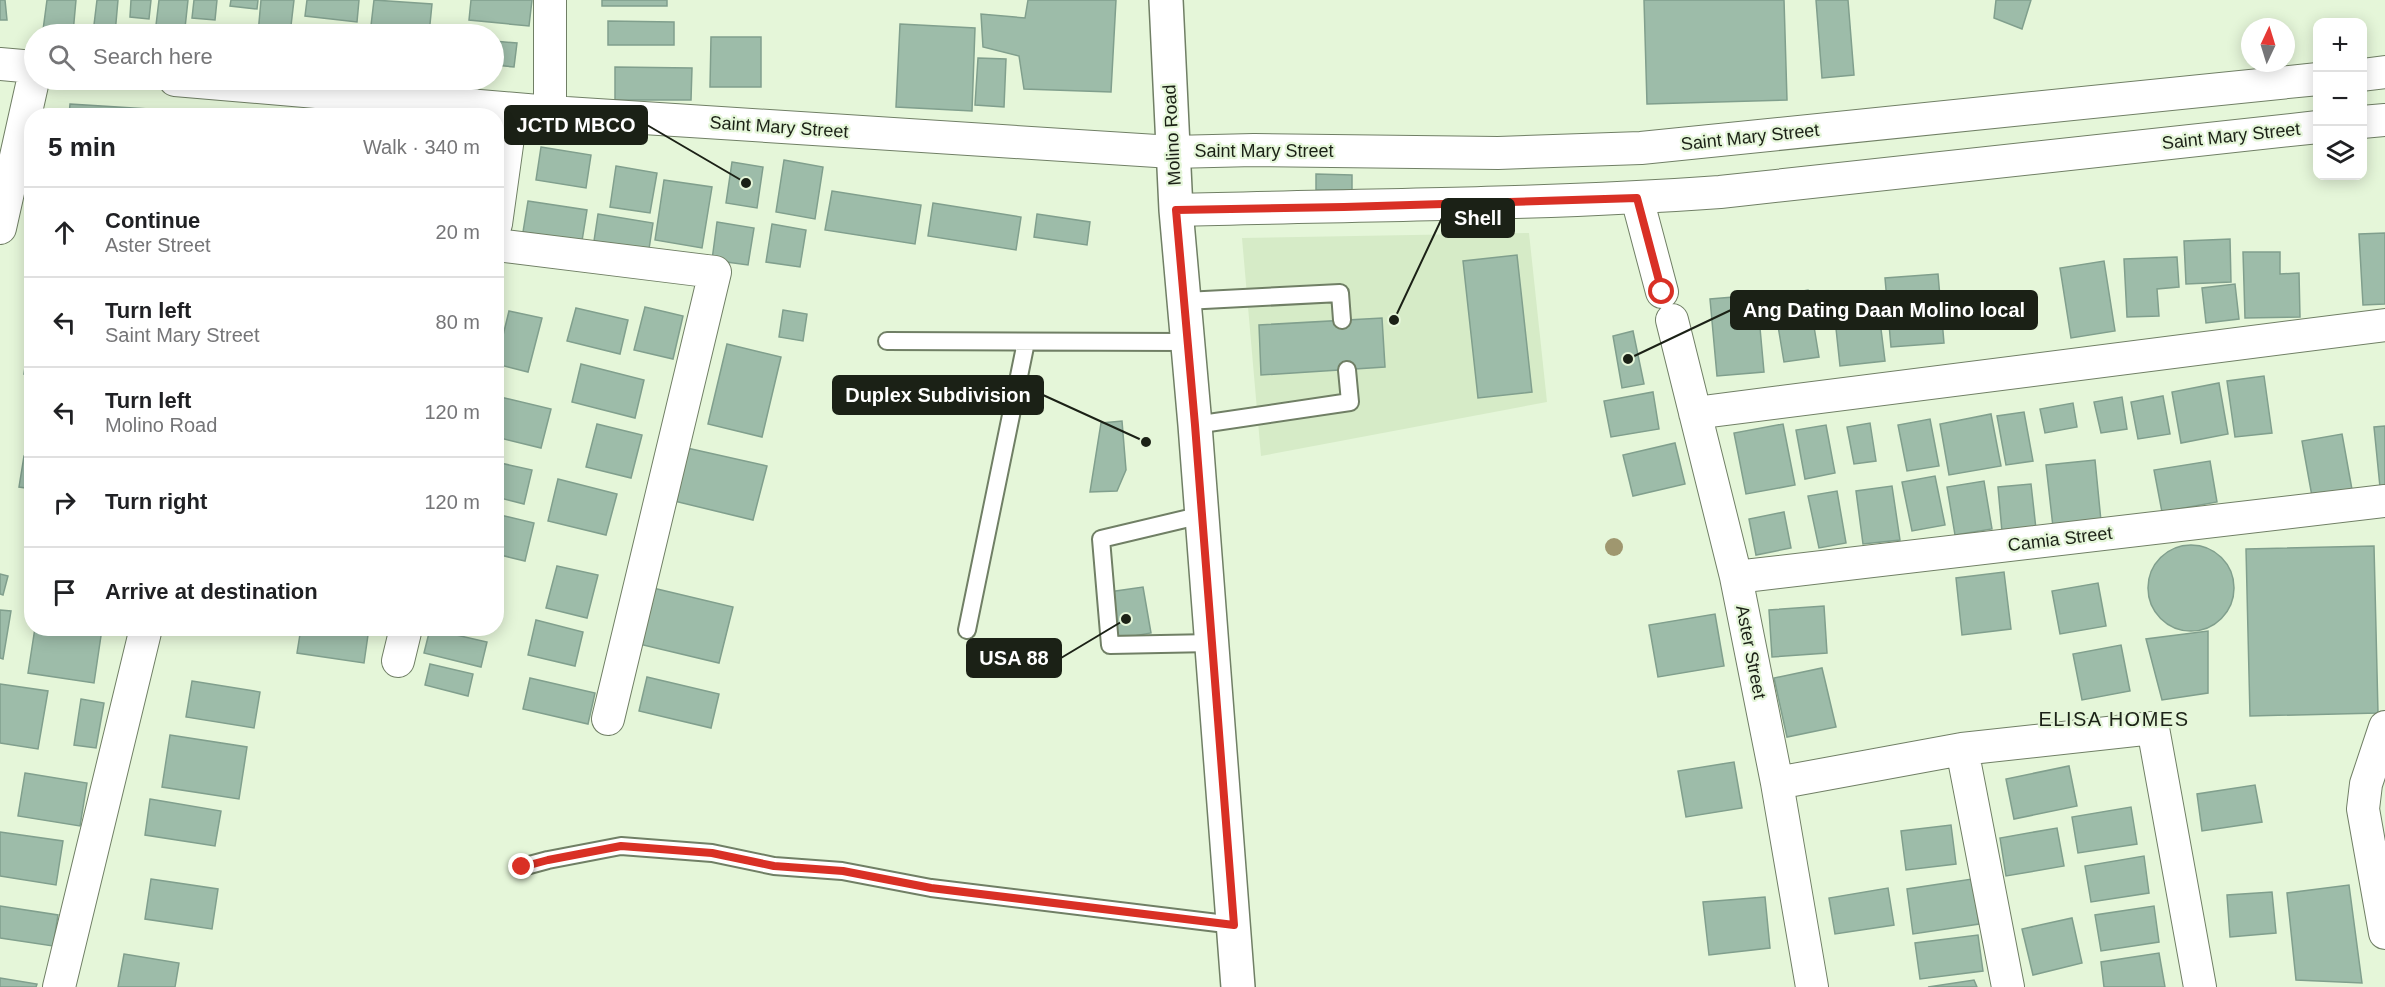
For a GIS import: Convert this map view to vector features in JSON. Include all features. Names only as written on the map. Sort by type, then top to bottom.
[{"type":"main road","name":"Molino Road","points":[[1166,0],[1176,210],[1195,425],[1238,987]]},
{"type":"street","points":[[550,0],[550,112]]},
{"type":"street","points":[[0,64],[24,67]]},
{"type":"street","points":[[2367,74],[2385,72]]},
{"type":"street","name":"Saint Mary Street","points":[[504,109],[1172,152],[1264,150],[1498,153],[1641,148],[2313,80]]},
{"type":"street","points":[[27,108],[31,90]]},
{"type":"street","name":"Saint Mary Street","points":[[220,90],[275,102],[478,108]]},
{"type":"street","points":[[504,166],[512,109]]},
{"type":"street","points":[[2367,122],[2385,120]]},
{"type":"street","points":[[0,228],[24,121]]},
{"type":"street","name":"Saint Mary Street","points":[[1176,210],[1637,198],[1731,191],[2313,128]]},
{"type":"street","name":"Aster Street","points":[[1637,198],[1736,577],[1777,783],[1812,987]]},
{"type":"street","points":[[504,246],[715,272],[608,718]]},
{"type":"street","points":[[1695,413],[2385,325]]},
{"type":"street","name":"Camia Street","points":[[1736,577],[2385,501]]},
{"type":"street","points":[[59,987],[144,636]]},
{"type":"street","points":[[398,661],[404,636]]},
{"type":"street","points":[[2385,727],[2366,784],[2363,809],[2385,933]]},
{"type":"street","points":[[1777,783],[1962,749],[2153,728],[2200,987]]},
{"type":"street","points":[[1962,749],[2008,987]]},
{"type":"lane","points":[[1185,301],[1340,293],[1342,320]]},
{"type":"lane","points":[[887,341],[1188,342]]},
{"type":"lane","points":[[967,630],[1026,342]]},
{"type":"lane","points":[[1195,425],[1350,402],[1347,370]]},
{"type":"lane","points":[[1202,515],[1101,540],[1110,645],[1212,643]]},
{"type":"lane","points":[[522,867],[621,846],[712,853],[774,866],[843,871],[931,888],[1234,925]]},
{"type":"shaded area","points":[[1529,233],[1547,402],[1261,456],[1242,238]]},
{"type":"building","points":[[0,0],[5,0],[7,20],[0,20]]},
{"type":"building","points":[[47,0],[76,0],[74,24],[44,24]]},
{"type":"building","points":[[97,0],[118,0],[116,24],[94,24]]},
{"type":"building","points":[[131,0],[151,0],[149,19],[130,17]]},
{"type":"building","points":[[159,0],[188,0],[185,24],[156,24]]},
{"type":"building","points":[[194,0],[217,0],[215,20],[192,18]]},
{"type":"building","points":[[231,0],[258,0],[257,9],[230,6]]},
{"type":"building","points":[[261,0],[294,0],[291,24],[259,24]]},
{"type":"building","points":[[307,0],[359,0],[357,22],[305,16]]},
{"type":"building","points":[[374,0],[432,4],[430,24],[371,24]]},
{"type":"building","points":[[471,0],[532,0],[529,26],[469,20]]},
{"type":"building","points":[[602,0],[667,0],[667,6],[602,6]]},
{"type":"building","points":[[1028,0],[1116,0],[1111,92],[1024,89],[1019,56],[983,47],[981,14],[1025,18]]},
{"type":"building","points":[[1644,0],[1784,0],[1787,100],[1647,104]]},
{"type":"building","points":[[1816,0],[1848,0],[1854,75],[1822,78]]},
{"type":"building","points":[[1996,0],[2031,0],[2022,29],[1994,18]]},
{"type":"building","points":[[608,21],[674,22],[674,45],[608,45]]},
{"type":"building","points":[[900,24],[975,28],[972,111],[896,107]]},
{"type":"building","points":[[711,37],[761,37],[761,87],[710,87]]},
{"type":"building","points":[[504,42],[517,43],[514,67],[504,66]]},
{"type":"building","points":[[978,58],[1006,59],[1004,107],[975,105]]},
{"type":"building","points":[[615,67],[692,68],[691,100],[615,100]]},
{"type":"building","points":[[70,104],[133,108],[70,108]]},
{"type":"building","points":[[541,147],[591,155],[586,188],[536,180]]},
{"type":"building","points":[[784,160],[823,167],[815,219],[776,212]]},
{"type":"building","points":[[732,162],[763,167],[757,208],[726,203]]},
{"type":"building","points":[[616,166],[657,173],[650,213],[610,207]]},
{"type":"building","points":[[1316,174],[1352,175],[1352,190],[1316,190]]},
{"type":"building","points":[[664,180],[712,187],[702,248],[655,240]]},
{"type":"building","points":[[832,191],[921,205],[915,244],[825,230]]},
{"type":"building","points":[[528,201],[587,210],[582,241],[523,232]]},
{"type":"building","points":[[933,203],[1021,217],[1016,250],[928,236]]},
{"type":"building","points":[[598,214],[653,223],[649,249],[594,241]]},
{"type":"building","points":[[1037,214],[1090,222],[1087,245],[1034,237]]},
{"type":"building","points":[[717,222],[754,228],[748,265],[712,260]]},
{"type":"building","points":[[772,224],[806,230],[800,267],[766,262]]},
{"type":"building","points":[[2385,233],[2385,304],[2363,305],[2359,234]]},
{"type":"building","points":[[2230,239],[2231,282],[2186,284],[2184,241]]},
{"type":"building","points":[[2243,252],[2280,252],[2280,274],[2299,273],[2300,317],[2245,318]]},
{"type":"building","points":[[1517,255],[1532,392],[1478,398],[1463,261]]},
{"type":"building","points":[[2177,257],[2179,287],[2157,289],[2159,316],[2127,317],[2124,259]]},
{"type":"building","points":[[2104,261],[2115,331],[2071,338],[2060,268]]},
{"type":"building","points":[[1938,274],[1944,343],[1891,347],[1885,278]]},
{"type":"building","points":[[2235,284],[2239,319],[2206,323],[2202,288]]},
{"type":"building","points":[[1808,290],[1819,357],[1784,362],[1773,296]]},
{"type":"building","points":[[1757,295],[1764,372],[1717,376],[1710,299]]},
{"type":"building","points":[[1878,305],[1885,361],[1840,366],[1834,310]]},
{"type":"building","points":[[645,307],[683,316],[673,359],[634,350]]},
{"type":"building","points":[[576,308],[628,320],[620,354],[567,341]]},
{"type":"building","points":[[783,310],[807,314],[803,341],[779,337]]},
{"type":"building","points":[[509,311],[542,318],[528,372],[504,366],[504,331]]},
{"type":"building","points":[[1382,318],[1385,367],[1261,375],[1259,325]]},
{"type":"building","points":[[1633,331],[1644,384],[1622,388],[1613,336]]},
{"type":"building","points":[[727,344],[781,357],[762,437],[708,424]]},
{"type":"building","points":[[581,364],[644,380],[635,418],[572,402]]},
{"type":"building","points":[[2264,376],[2272,433],[2235,437],[2227,381]]},
{"type":"building","points":[[2219,383],[2228,434],[2181,443],[2172,392]]},
{"type":"building","points":[[1653,392],[1659,429],[1611,437],[1604,401]]},
{"type":"building","points":[[2163,396],[2170,434],[2138,439],[2131,402]]},
{"type":"building","points":[[2122,397],[2127,429],[2101,433],[2094,402]]},
{"type":"building","points":[[504,398],[551,409],[541,448],[504,439]]},
{"type":"building","points":[[2073,403],[2077,427],[2045,433],[2040,409]]},
{"type":"building","points":[[2024,412],[2033,461],[2006,465],[1997,416]]},
{"type":"building","points":[[1991,414],[2001,466],[1949,475],[1940,424]]},
{"type":"building","points":[[1930,419],[1939,466],[1907,471],[1898,425]]},
{"type":"building","points":[[1122,421],[1126,470],[1117,491],[1090,492],[1101,423]]},
{"type":"building","points":[[1870,423],[1876,461],[1854,464],[1847,427]]},
{"type":"building","points":[[597,424],[642,435],[631,478],[586,467]]},
{"type":"building","points":[[1783,424],[1795,485],[1746,494],[1734,433]]},
{"type":"building","points":[[1826,425],[1835,473],[1805,479],[1796,430]]},
{"type":"building","points":[[2385,426],[2385,497],[2381,497],[2374,427]]},
{"type":"building","points":[[2342,434],[2353,495],[2313,502],[2302,441]]},
{"type":"building","points":[[1675,443],[1685,484],[1633,496],[1623,455]]},
{"type":"building","points":[[687,448],[767,466],[753,520],[674,501]]},
{"type":"building","points":[[24,456],[24,488],[19,487]]},
{"type":"building","points":[[2095,460],[2101,521],[2053,527],[2046,465]]},
{"type":"building","points":[[2210,461],[2217,502],[2162,512],[2154,470]]},
{"type":"building","points":[[504,464],[532,470],[524,504],[504,499]]},
{"type":"building","points":[[1935,476],[1945,525],[1912,531],[1902,482]]},
{"type":"building","points":[[558,479],[617,494],[606,535],[548,521]]},
{"type":"building","points":[[1984,481],[1992,529],[1955,535],[1947,487]]},
{"type":"building","points":[[2031,484],[2036,529],[2002,532],[1998,487]]},
{"type":"building","points":[[1892,486],[1900,540],[1863,544],[1856,491]]},
{"type":"building","points":[[1837,491],[1846,543],[1819,548],[1808,496]]},
{"type":"building","points":[[1784,512],[1791,548],[1756,555],[1749,519]]},
{"type":"building","points":[[504,516],[534,523],[525,561],[504,556]]},
{"type":"building","points":[[2191,545],[2215,552],[2227,564],[2234,588],[2227,612],[2215,624],[2191,631],[2167,624],[2155,612],[2148,588],[2155,564],[2167,552]]},
{"type":"building","points":[[2374,546],[2378,713],[2250,716],[2246,549]]},
{"type":"building","points":[[557,566],[598,575],[587,618],[546,608]]},
{"type":"building","points":[[2004,572],[2011,629],[1962,635],[1956,578]]},
{"type":"building","points":[[0,574],[8,576],[3,595],[0,594]]},
{"type":"building","points":[[2098,583],[2106,626],[2060,634],[2052,591]]},
{"type":"building","points":[[1143,587],[1151,633],[1117,639],[1109,592]]},
{"type":"building","points":[[653,588],[733,607],[719,663],[639,644]]},
{"type":"building","points":[[1824,606],[1827,653],[1772,657],[1769,610]]},
{"type":"building","points":[[0,610],[11,611],[3,659],[0,658]]},
{"type":"building","points":[[1715,614],[1724,666],[1658,677],[1649,625]]},
{"type":"building","points":[[536,620],[583,632],[575,666],[528,655]]},
{"type":"building","points":[[2208,631],[2208,693],[2162,700],[2146,639]]},
{"type":"building","points":[[34,636],[101,636],[94,683],[28,673]]},
{"type":"building","points":[[300,636],[368,636],[364,663],[297,653]]},
{"type":"building","points":[[428,636],[461,636],[487,642],[481,667],[424,653]]},
{"type":"building","points":[[2121,645],[2130,691],[2082,700],[2073,654]]},
{"type":"building","points":[[430,664],[473,674],[468,696],[425,685]]},
{"type":"building","points":[[1822,668],[1836,727],[1787,737],[1774,678]]},
{"type":"building","points":[[647,677],[719,694],[711,728],[639,711]]},
{"type":"building","points":[[530,678],[595,693],[588,724],[523,709]]},
{"type":"building","points":[[192,681],[260,692],[254,728],[186,717]]},
{"type":"building","points":[[0,684],[48,691],[38,749],[0,743]]},
{"type":"building","points":[[81,699],[104,703],[96,748],[74,745]]},
{"type":"building","points":[[170,735],[247,747],[239,799],[162,787]]},
{"type":"building","points":[[1734,762],[1742,808],[1686,817],[1678,771]]},
{"type":"building","points":[[2069,766],[2077,806],[2014,819],[2006,779]]},
{"type":"building","points":[[25,773],[87,783],[80,826],[18,816]]},
{"type":"building","points":[[2255,785],[2262,822],[2202,831],[2197,794]]},
{"type":"building","points":[[150,799],[221,811],[215,846],[145,835]]},
{"type":"building","points":[[2131,807],[2137,844],[2078,853],[2072,817]]},
{"type":"building","points":[[1951,825],[1956,864],[1906,870],[1901,831]]},
{"type":"building","points":[[2057,828],[2064,866],[2006,876],[2000,838]]},
{"type":"building","points":[[0,832],[63,841],[56,885],[0,876]]},
{"type":"building","points":[[2144,856],[2149,893],[2091,902],[2085,866]]},
{"type":"building","points":[[151,879],[218,889],[212,929],[145,919]]},
{"type":"building","points":[[1972,879],[1979,924],[1913,934],[1907,889]]},
{"type":"building","points":[[2349,885],[2362,983],[2296,980],[2287,893]]},
{"type":"building","points":[[1888,888],[1894,925],[1835,934],[1829,898]]},
{"type":"building","points":[[2272,892],[2276,933],[2230,937],[2227,895]]},
{"type":"building","points":[[1765,897],[1770,948],[1709,955],[1703,902]]},
{"type":"building","points":[[0,906],[58,915],[53,946],[0,938]]},
{"type":"building","points":[[2154,906],[2159,942],[2101,951],[2095,915]]},
{"type":"building","points":[[2072,918],[2082,963],[2033,975],[2022,929]]},
{"type":"building","points":[[1978,935],[1983,971],[1920,979],[1915,943]]},
{"type":"building","points":[[2159,953],[2165,987],[2104,987],[2101,962]]},
{"type":"building","points":[[124,954],[179,963],[175,987],[118,987]]},
{"type":"building","points":[[0,978],[37,984],[36,987],[0,987]]},
{"type":"building","points":[[1974,980],[1977,987],[1928,987]]},
{"type":"place","name":"JCTD MBCO","points":[[746,183]]},
{"type":"place","name":"Shell","points":[[1394,320]]},
{"type":"place","name":"Ang Dating Daan Molino local","points":[[1628,359]]},
{"type":"place","name":"Duplex Subdivision","points":[[1146,442]]},
{"type":"place","name":"USA 88","points":[[1126,619]]},
{"type":"district","name":"ELISA HOMES","points":[[2114,719]]},
{"type":"route","points":[[522,867],[621,846],[712,853],[774,866],[843,871],[931,888],[1234,925],[1176,210],[1637,198],[1662,292]]}]
